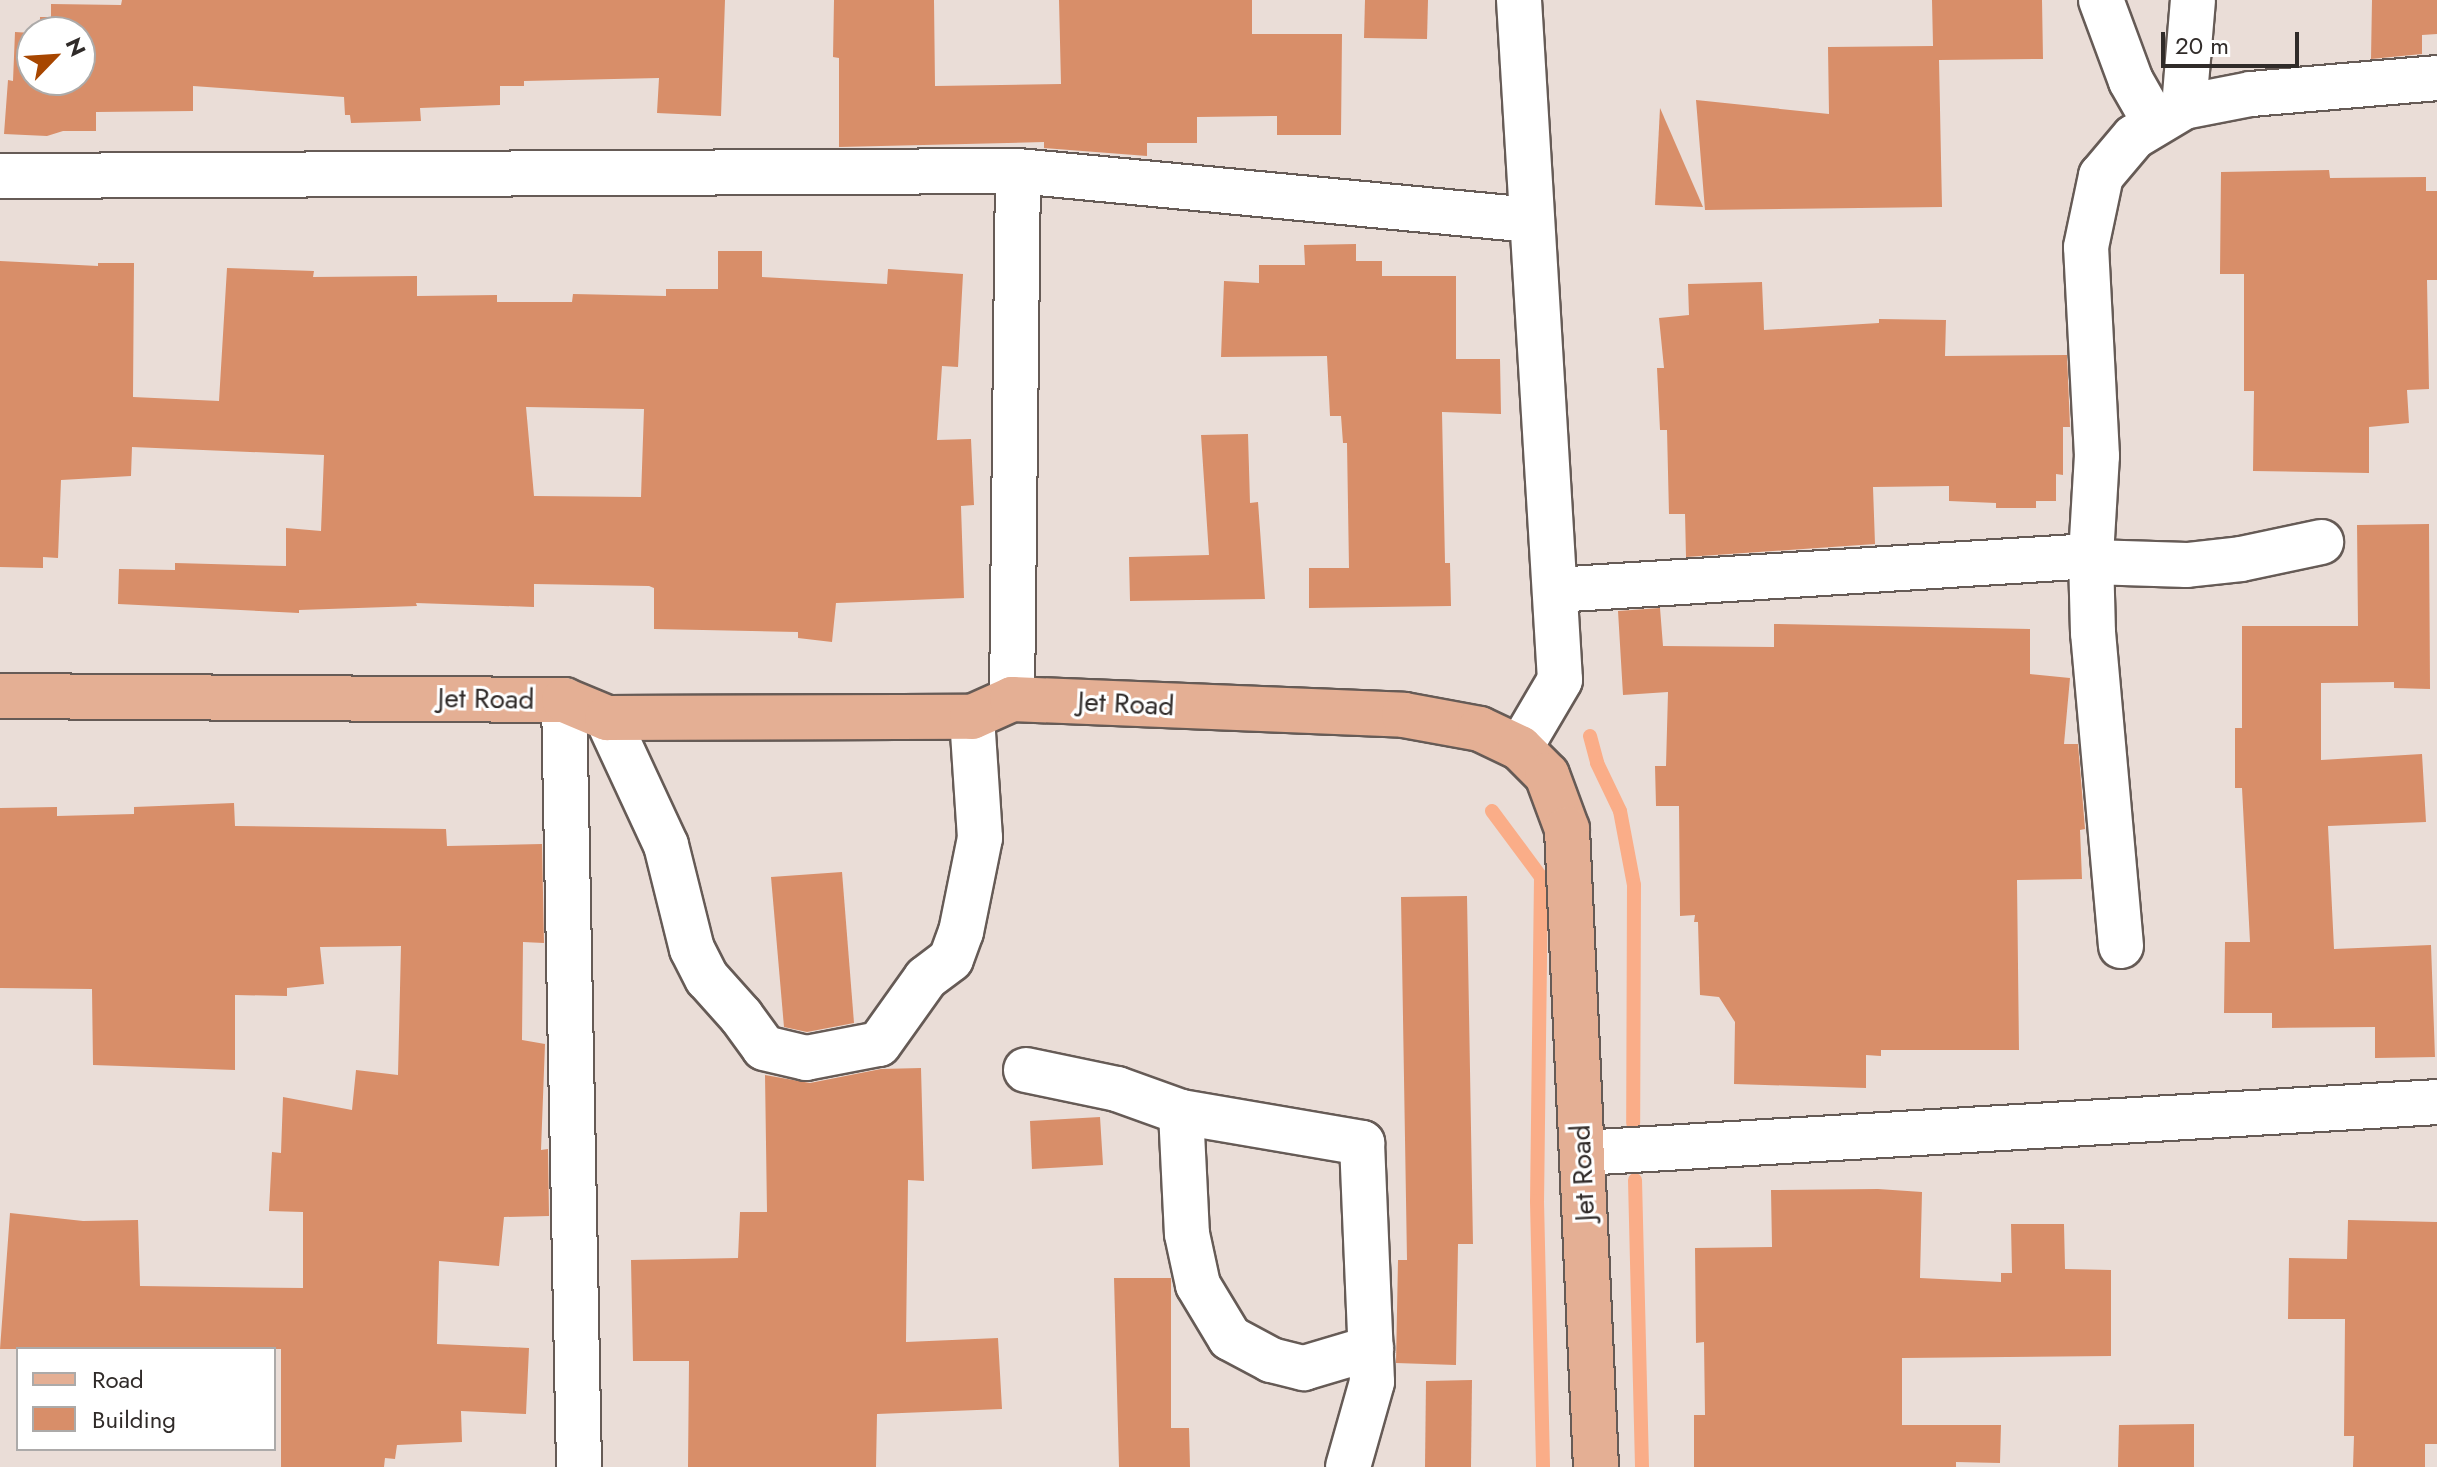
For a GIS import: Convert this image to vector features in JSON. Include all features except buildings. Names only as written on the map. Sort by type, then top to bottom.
[{"type":"main road","name":"Jet Road","points":[[0,696],[564,700],[607,718],[972,717],[1012,699],[1404,715],[1480,729],[1520,748],[1547,775],[1567,829],[1596,1467]]},
{"type":"street","points":[[1519,0],[1560,680],[1520,748]]},
{"type":"street","points":[[2101,0],[2131,81],[2170,115]]},
{"type":"street","points":[[2118,48],[2133,0]]},
{"type":"street","points":[[2170,115],[2193,0]]},
{"type":"street","points":[[2121,946],[2093,633],[2091,559],[2097,456],[2086,247],[2101,176],[2134,137],[2170,115],[2251,94],[2437,78]]},
{"type":"street","points":[[0,176],[1018,171],[1531,220]]},
{"type":"street","points":[[1012,699],[1018,171]]},
{"type":"street","points":[[1555,590],[2091,559],[2187,565],[2241,559],[2321,542]]},
{"type":"street","points":[[564,700],[579,1467]]},
{"type":"street","points":[[607,718],[666,845],[692,949],[707,978],[764,1048],[806,1058],[879,1044],[926,978],[951,959],[961,932],[980,838],[972,717]]},
{"type":"street","points":[[1026,1070],[1117,1089],[1181,1112],[1362,1143],[1372,1382],[1348,1467]]},
{"type":"street","points":[[1582,1153],[2437,1102]]},
{"type":"street","points":[[1181,1112],[1187,1234],[1198,1285],[1230,1338],[1271,1360],[1304,1368],[1371,1348]]},
{"type":"waterway","points":[[1590,736],[1597,763],[1620,811],[1634,885],[1633,1123]]},
{"type":"waterway","points":[[1492,811],[1541,877],[1537,1201],[1543,1467]]},
{"type":"waterway","points":[[1635,1180],[1642,1467]]}]
